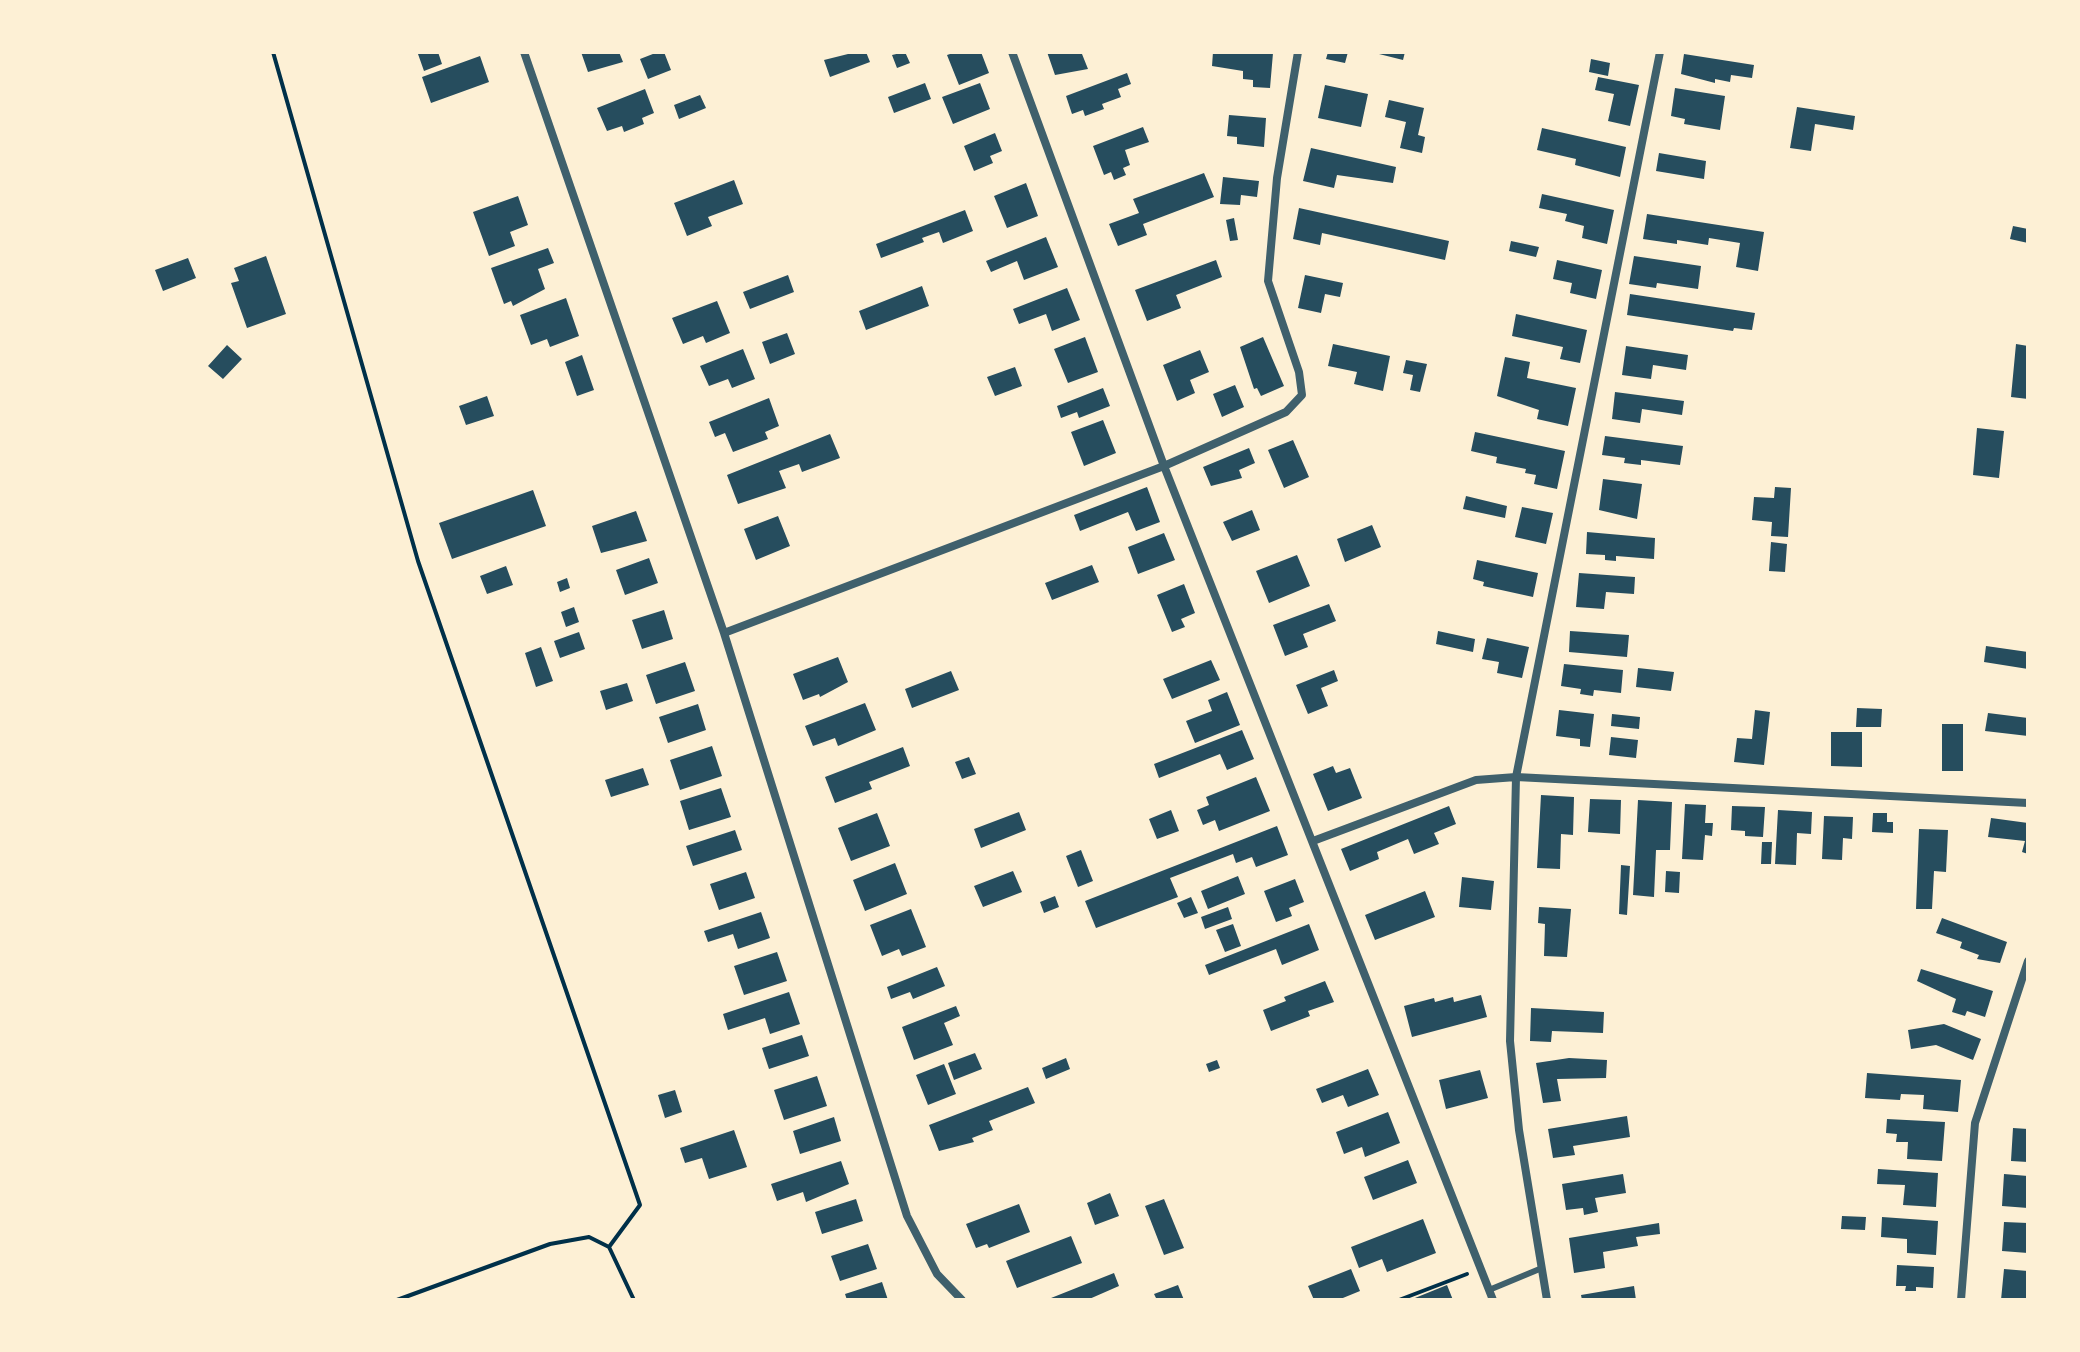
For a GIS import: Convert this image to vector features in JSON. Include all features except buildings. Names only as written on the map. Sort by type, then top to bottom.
[{"type":"street","points":[[524,52],[724,633],[907,1216],[937,1274],[962,1300]]},
{"type":"street","points":[[1012,52],[1164,466],[1493,1300]]},
{"type":"street","points":[[724,633],[1164,466],[1286,412],[1302,395],[1299,372],[1268,281],[1277,178],[1298,52]]},
{"type":"street","points":[[1547,1300],[1519,1130],[1510,1041],[1516,777],[1660,52]]},
{"type":"street","points":[[1313,841],[1476,780],[1516,777],[2028,803]]},
{"type":"street","points":[[1961,1300],[1975,1123],[2028,961]]},
{"type":"lane","points":[[1489,1290],[1542,1268]]},
{"type":"path","points":[[273,52],[418,561],[640,1205],[609,1247]]},
{"type":"path","points":[[397,1300],[550,1244],[589,1237],[609,1247],[634,1300]]},
{"type":"path","points":[[1399,1300],[1480,1269]]}]
